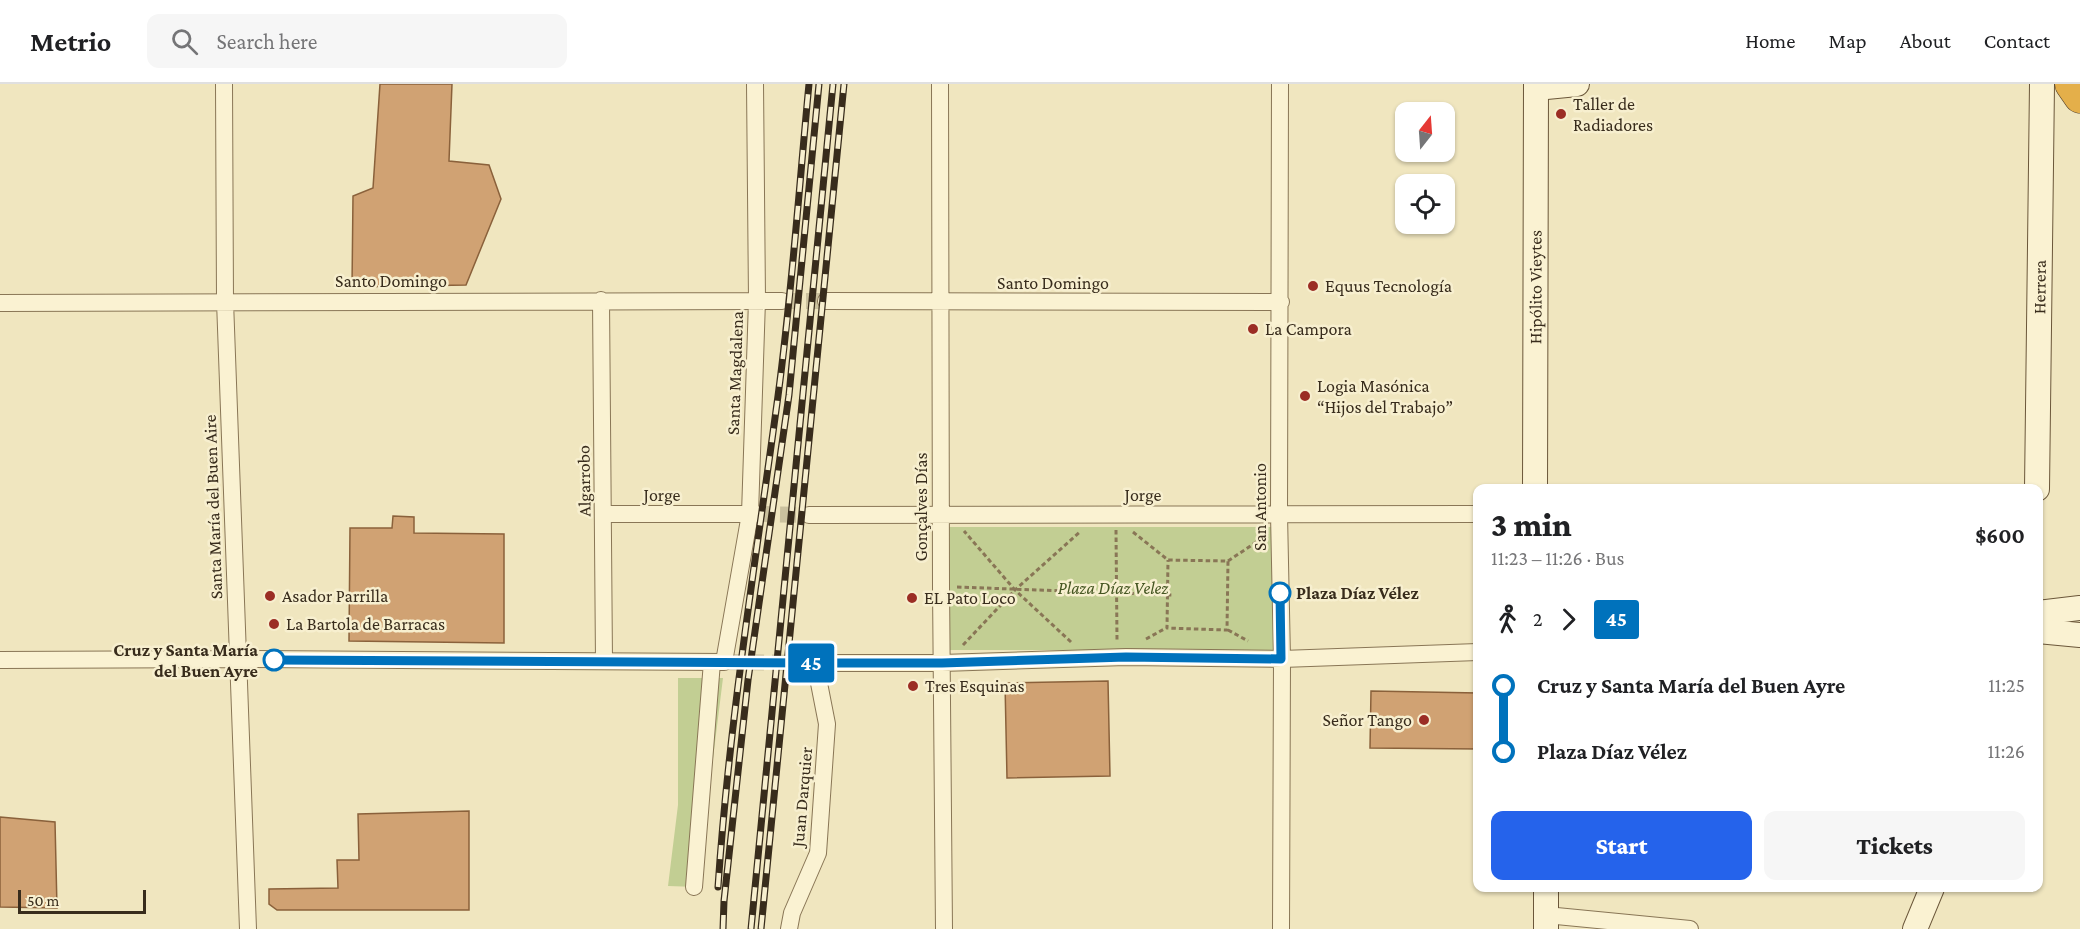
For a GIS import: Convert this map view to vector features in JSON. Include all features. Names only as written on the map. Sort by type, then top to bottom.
[{"type":"highway","points":[[2071,84],[2080,97]]},
{"type":"street","name":"Santa María del Buen Aire","points":[[224,84],[225,301],[248,929]]},
{"type":"street","name":"Santa Magdalena","points":[[694,887],[718,662],[753,514],[757,300],[756,84]]},
{"type":"street","name":"Gonçalves Días","points":[[940,84],[944,929]]},
{"type":"street","name":"San Antonio","points":[[1280,84],[1281,929]]},
{"type":"street","points":[[1536,86],[1577,84]]},
{"type":"street","name":"Herrera","points":[[2037,484],[2042,84]]},
{"type":"street","name":"Hipólito Vieytes","points":[[1535,484],[1536,86]]},
{"type":"street","name":"Algarrobo","points":[[601,300],[604,661]]},
{"type":"street","name":"Santo Domingo","points":[[0,303],[782,301]]},
{"type":"street","name":"Santo Domingo","points":[[826,301],[1281,302]]},
{"type":"street","name":"Jorge","points":[[603,514],[753,514]]},
{"type":"street","name":"Jorge","points":[[809,515],[1473,514]]},
{"type":"street","points":[[2043,612],[2080,608]]},
{"type":"street","points":[[2043,631],[2080,635]]},
{"type":"street","points":[[942,663],[1082,657],[1281,659],[1473,652]]},
{"type":"street","points":[[0,660],[718,662]]},
{"type":"street","name":"Juan Darquier","points":[[789,929],[792,913],[818,853],[827,724],[818,678],[811,663],[942,663]]},
{"type":"street","points":[[1546,892],[1546,922],[1690,929]]},
{"type":"street","points":[[1915,929],[1930,892]]},
{"type":"path","points":[[1122,515],[1127,527],[1168,560],[1228,561],[1278,527],[1279,514]]},
{"type":"path","points":[[941,515],[960,526],[1015,590],[1079,650],[1082,657]]},
{"type":"path","points":[[942,663],[959,650],[1015,590],[1086,527],[1090,515]]},
{"type":"path","points":[[1117,657],[1116,594],[1122,515]]},
{"type":"path","points":[[1168,560],[1167,628],[1227,630],[1228,561]]},
{"type":"path","points":[[941,587],[1174,595]]},
{"type":"green space","name":"Plaza Díaz Velez","points":[[948,527],[1278,527],[1278,650],[948,650]]},
{"type":"green space","points":[[678,678],[723,678],[697,887],[668,886],[678,805]]},
{"type":"building","points":[[380,84],[452,84],[449,161],[489,165],[501,199],[466,285],[352,287],[353,196],[373,188]]},
{"type":"building","points":[[393,516],[414,517],[414,533],[504,534],[504,643],[349,641],[350,528],[392,528]]},
{"type":"building","points":[[1108,681],[1110,776],[1007,778],[1005,683]]},
{"type":"building","name":"Señor Tango","points":[[1371,691],[1473,693],[1473,749],[1370,748]]},
{"type":"building","points":[[469,811],[469,910],[277,910],[269,904],[269,889],[338,888],[337,860],[359,860],[358,814]]},
{"type":"building","points":[[0,817],[55,822],[57,908],[0,907]]},
{"type":"tunnel","points":[[782,301],[826,301]]},
{"type":"tunnel","points":[[756,514],[809,515]]},
{"type":"tunnel","points":[[724,662],[804,663]]},
{"type":"railway","points":[[718,887],[736,702],[783,357],[809,84]]},
{"type":"railway","points":[[723,929],[724,901],[748,680],[789,395],[819,84]]},
{"type":"railway","points":[[751,929],[833,84]]},
{"type":"railway","points":[[761,929],[844,84]]},
{"type":"bus line","name":"45","points":[[274,660],[942,663],[1082,657],[1281,659],[1280,593]]},
{"type":"place","name":"Taller de Radiadores","points":[[1561,114]]},
{"type":"place","name":"Equus Tecnología","points":[[1313,286]]},
{"type":"place","name":"La Campora","points":[[1253,329]]},
{"type":"place","name":"Logia Masónica “Hijos del Trabajo”","points":[[1305,396]]},
{"type":"place","name":"Plaza Díaz Vélez","points":[[1280,593]]},
{"type":"place","name":"Asador Parrilla","points":[[270,596]]},
{"type":"place","name":"EL Pato Loco","points":[[912,598]]},
{"type":"place","name":"La Bartola de Barracas","points":[[274,624]]},
{"type":"place","name":"Cruz y Santa María del Buen Ayre","points":[[274,660]]},
{"type":"place","name":"Tres Esquinas","points":[[913,686]]},
{"type":"place","name":"Señor Tango","points":[[1424,720]]}]
